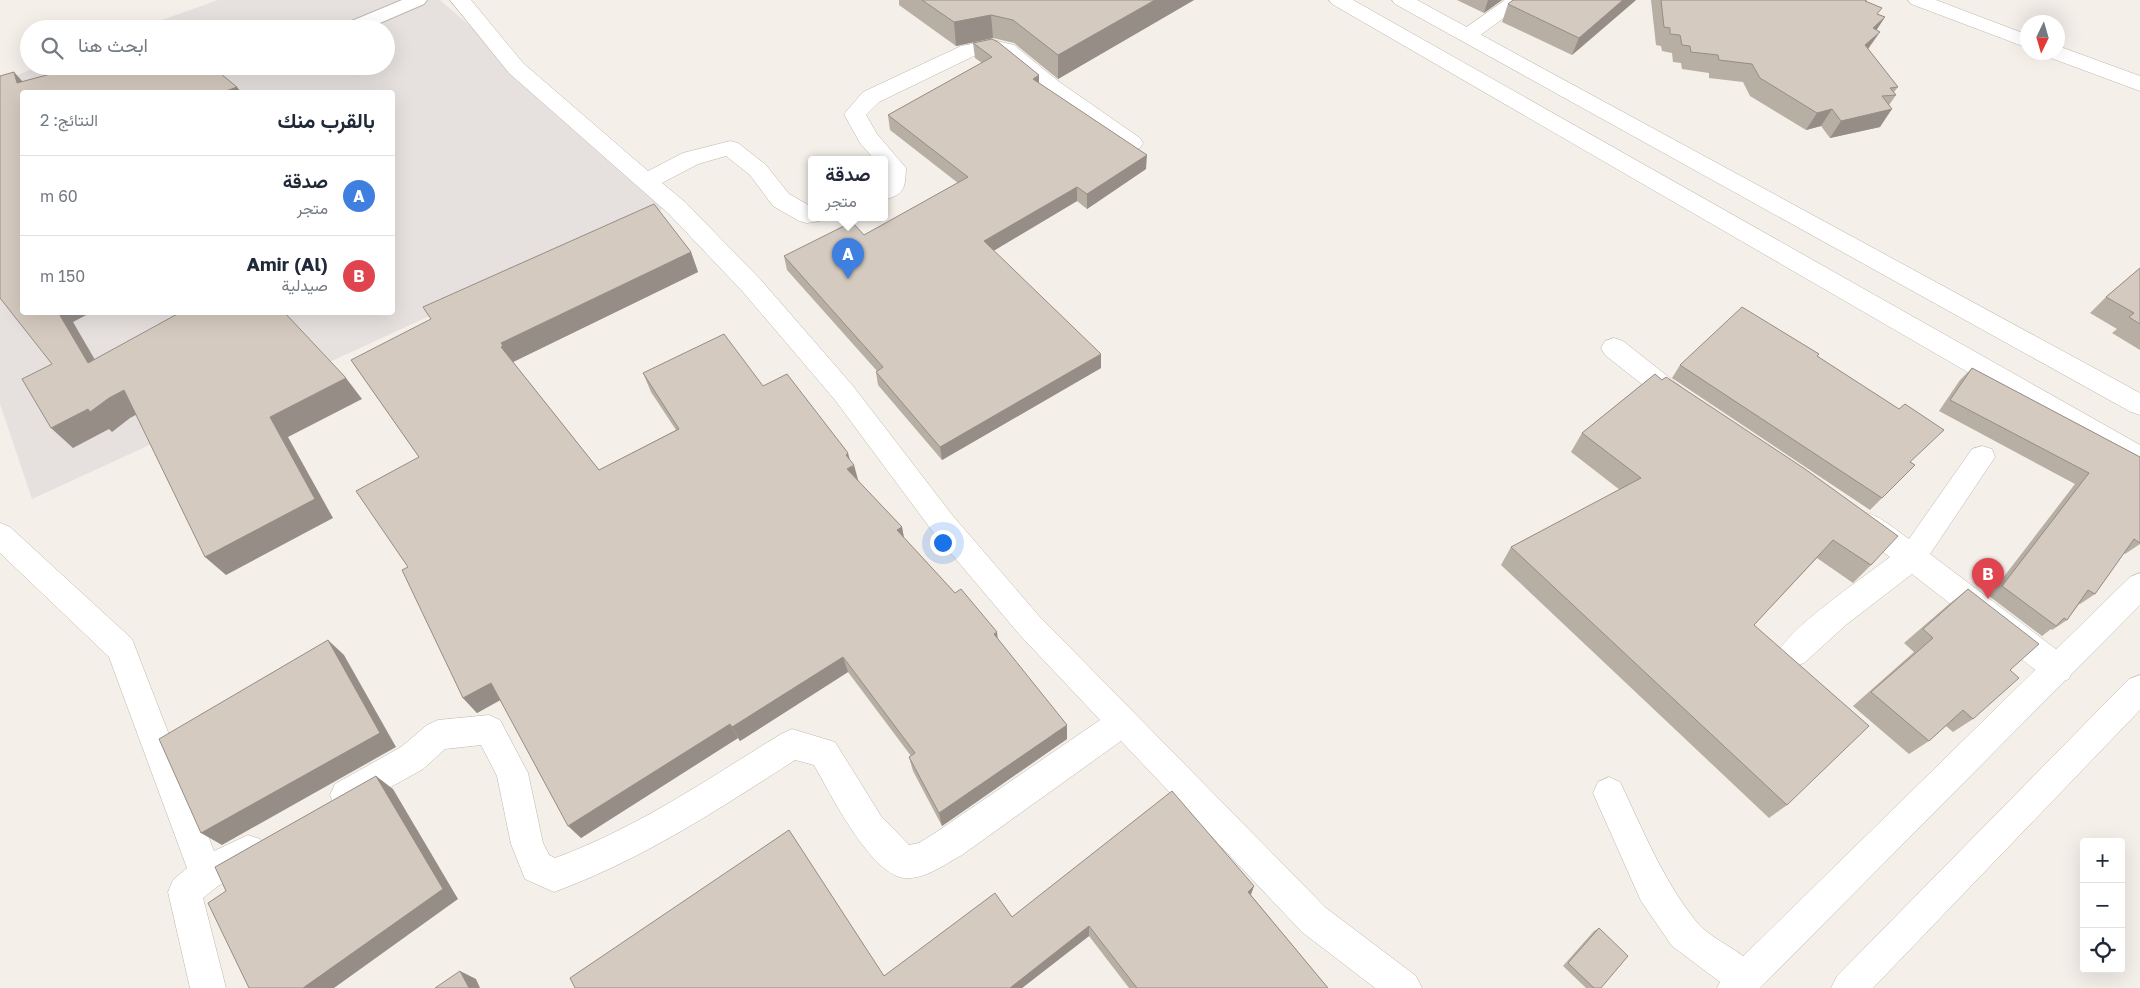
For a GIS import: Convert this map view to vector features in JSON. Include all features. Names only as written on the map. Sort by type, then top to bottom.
[{"type":"street","points":[[460,0],[516,68],[677,208],[752,286],[844,393],[944,524],[1029,625],[1124,721],[1314,920],[1404,988]]},
{"type":"street","points":[[1339,0],[2140,458]]},
{"type":"street","points":[[1402,0],[2140,405]]},
{"type":"street","points":[[1453,64],[1474,38],[1518,0]]},
{"type":"street","points":[[1918,0],[2020,39]]},
{"type":"street","points":[[885,156],[868,138],[855,114],[871,97],[968,51],[993,46],[1007,50],[1132,144]]},
{"type":"street","points":[[2065,56],[2140,84]]},
{"type":"street","points":[[645,182],[691,158],[730,148],[758,170],[781,200],[808,215]]},
{"type":"street","points":[[888,159],[896,168],[894,186],[888,190]]},
{"type":"street","points":[[1614,348],[1674,396],[1705,416]]},
{"type":"street","points":[[1793,653],[1837,615],[1912,557],[1982,457]]},
{"type":"street","points":[[1840,506],[1912,557],[2058,669]]},
{"type":"street","points":[[0,535],[120,650],[206,874]]},
{"type":"street","points":[[1609,793],[1653,888],[1684,934],[1740,983],[2140,586]]},
{"type":"street","points":[[1849,988],[2140,690]]},
{"type":"street","points":[[318,811],[412,758],[438,734],[489,730],[512,774],[527,844],[536,867],[554,875],[592,863],[643,838],[792,744],[824,753],[875,834],[892,854],[905,862],[924,858],[950,843],[1124,721]]},
{"type":"street","points":[[208,988],[185,892],[206,874],[275,835]]},
{"type":"lane","points":[[370,20],[418,0]]},
{"type":"shaded area","points":[[218,0],[440,0],[675,203],[32,499],[0,404],[0,82],[20,74],[395,75],[395,20],[162,20]]},
{"type":"building","points":[[922,0],[1155,0],[1058,55],[1013,20],[991,15],[954,22]]},
{"type":"building","points":[[1513,0],[1623,0],[1579,38],[1508,4]]},
{"type":"building","points":[[1661,0],[1866,0],[1882,8],[1877,14],[1885,17],[1873,28],[1880,32],[1865,45],[1898,87],[1890,88],[1896,95],[1882,96],[1892,109],[1841,121],[1832,109],[1817,113],[1760,78],[1752,64],[1719,60],[1718,55],[1691,52],[1690,46],[1682,45],[1680,35],[1670,34],[1670,28],[1664,27]]},
{"type":"building","points":[[992,39],[1039,75],[1033,79],[1147,155],[1087,194],[1077,187],[984,241],[1101,354],[940,447],[876,372],[883,367],[784,256],[852,222],[864,235],[968,177],[888,115],[992,57],[973,43]]},
{"type":"building","points":[[14,72],[17,83],[47,75],[222,75],[237,87],[229,90],[20,90],[20,315],[60,315],[88,363],[176,315],[287,315],[346,378],[270,417],[315,499],[205,557],[124,390],[90,412],[88,409],[51,428],[22,379],[52,364],[0,298],[0,76]]},
{"type":"building","points":[[654,204],[691,252],[501,343],[503,346],[501,347],[599,470],[679,429],[643,373],[724,334],[763,386],[787,374],[848,453],[846,455],[854,465],[847,469],[902,527],[897,530],[955,593],[961,589],[997,632],[994,634],[1067,725],[939,813],[909,757],[915,753],[843,657],[732,727],[730,724],[568,826],[491,683],[463,698],[402,570],[408,567],[356,491],[419,457],[351,360],[431,319],[423,307]]},
{"type":"building","points":[[2140,268],[2140,324],[2129,317],[2134,313],[2106,297]]},
{"type":"building","points":[[1742,307],[1819,354],[1817,356],[1899,409],[1905,404],[1944,430],[1910,462],[1915,465],[1882,498],[1680,365]]},
{"type":"building","points":[[1972,368],[2140,457],[2140,543],[2134,539],[2095,594],[2088,590],[2067,620],[2064,618],[2056,626],[2002,586],[2089,473],[1950,400]]},
{"type":"building","points":[[1655,374],[1662,380],[1666,377],[1805,469],[1898,536],[1871,565],[1833,540],[1754,625],[1869,726],[1787,805],[1511,547],[1641,478],[1582,433]]},
{"type":"building","points":[[1968,589],[2039,644],[2010,670],[2019,678],[1973,719],[1963,710],[1929,741],[1871,692],[1933,638],[1923,629]]},
{"type":"building","points":[[328,640],[380,733],[201,833],[159,739]]},
{"type":"building","points":[[376,776],[443,889],[303,988],[249,988],[208,903],[226,891],[215,867]]},
{"type":"building","points":[[1172,791],[1254,886],[1248,892],[1328,988],[1137,988],[1089,926],[1010,988],[575,988],[570,978],[789,830],[884,976],[995,893],[1012,917]]},
{"type":"building","points":[[1599,928],[1628,956],[1601,988],[1594,988],[1568,963]]},
{"type":"building","points":[[460,971],[469,988],[435,988]]},
{"type":"place","name":"صدقة","points":[[848,279]]},
{"type":"place","name":"Amir (Al)","points":[[1988,599]]}]
